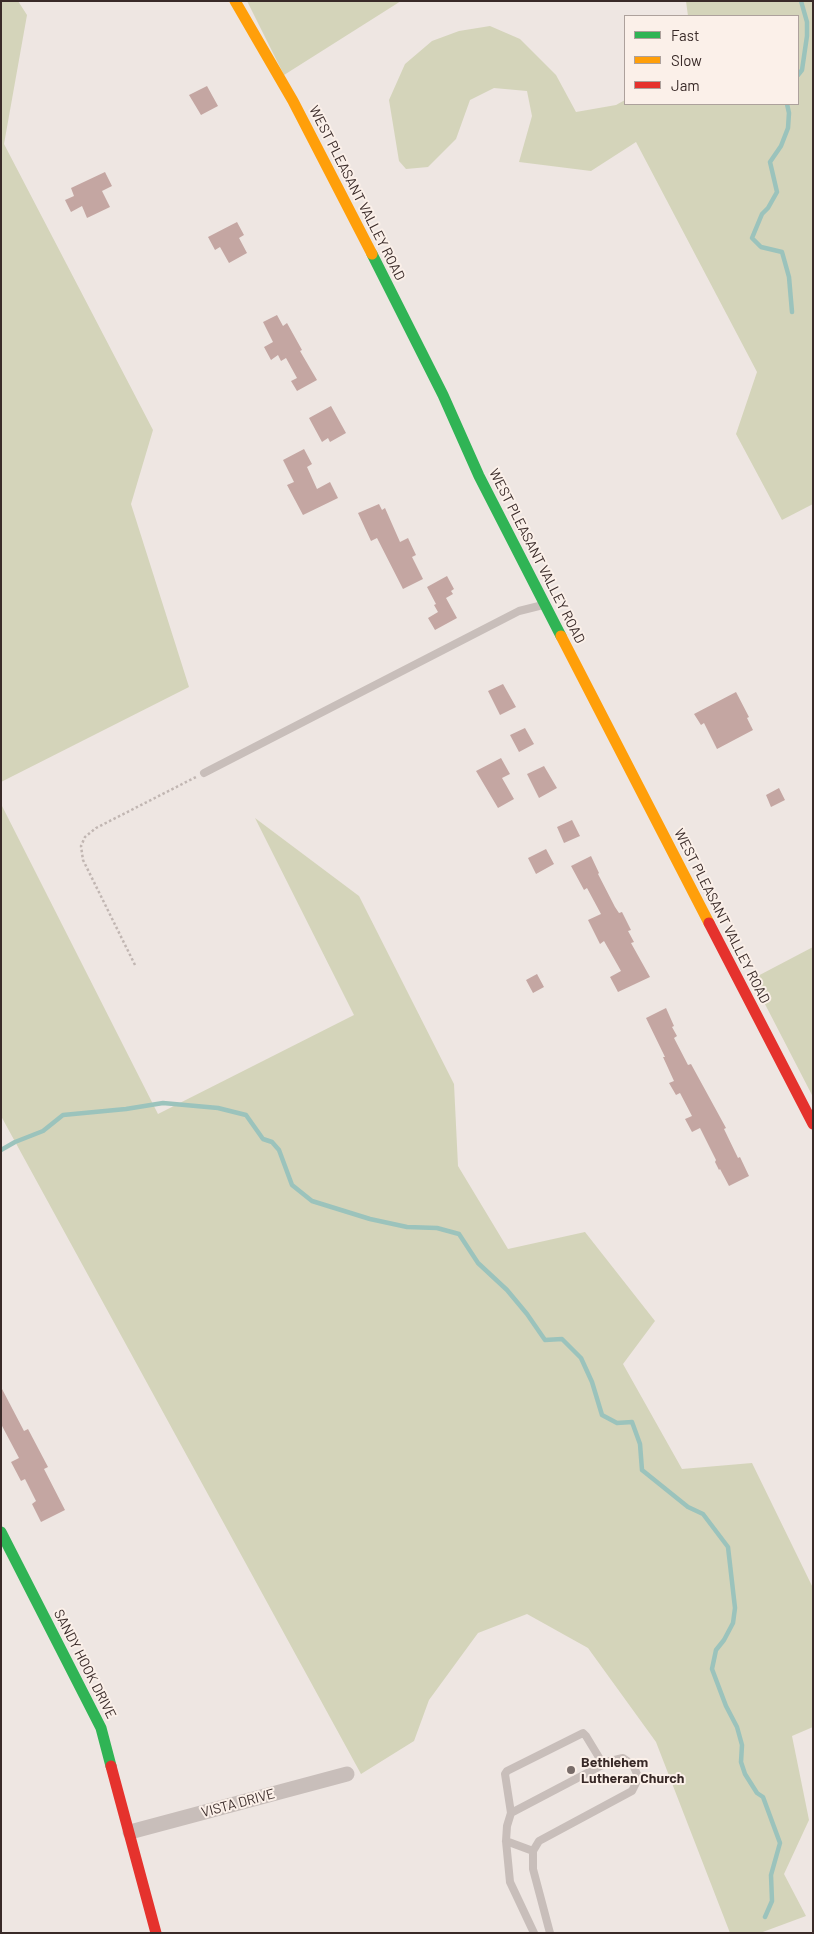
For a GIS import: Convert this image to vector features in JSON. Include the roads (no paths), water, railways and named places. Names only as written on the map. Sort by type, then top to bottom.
[{"type":"main road","name":"WEST PLEASANT VALLEY ROAD","points":[[235,1],[267,54],[414,335],[479,476],[813,1124]]},
{"type":"main road","name":"SANDY HOOK DRIVE","points":[[1,1532],[96,1716],[103,1734],[156,1933]]},
{"type":"street","name":"VISTA DRIVE","points":[[130,1832],[347,1774]]},
{"type":"lane","points":[[204,773],[519,610],[545,605]]},
{"type":"lane","points":[[534,1933],[510,1882],[506,1841],[507,1826],[511,1812],[506,1771],[583,1733],[603,1764]]},
{"type":"lane","points":[[511,1812],[603,1764],[623,1758],[633,1765],[637,1774],[637,1782],[632,1791],[539,1841],[533,1851],[533,1869],[550,1933]]},
{"type":"lane","points":[[506,1841],[533,1851]]},
{"type":"waterway","points":[[799,74],[802,70],[807,36],[807,22],[801,1]]},
{"type":"waterway","points":[[787,105],[789,113],[788,128],[781,146],[770,162],[777,192],[768,208],[762,214],[752,238],[761,247],[782,252],[789,277],[792,312]]},
{"type":"waterway","points":[[1,1150],[15,1142],[43,1131],[63,1115],[126,1109],[163,1103],[218,1108],[246,1115],[263,1139],[272,1142],[279,1150],[292,1185],[312,1201],[370,1219],[407,1227],[437,1228],[459,1234],[478,1263],[507,1290],[545,1340],[562,1339],[581,1358],[592,1382],[602,1415],[617,1423],[632,1422],[640,1444],[642,1470],[688,1507],[703,1514],[728,1547],[735,1608],[733,1623],[716,1650],[712,1669],[726,1706],[737,1727],[742,1745],[741,1762],[745,1774],[757,1793],[763,1797],[780,1843],[771,1875],[772,1901],[765,1917]]},
{"type":"place","name":"Bethlehem Lutheran Church","points":[[571,1770]]}]
